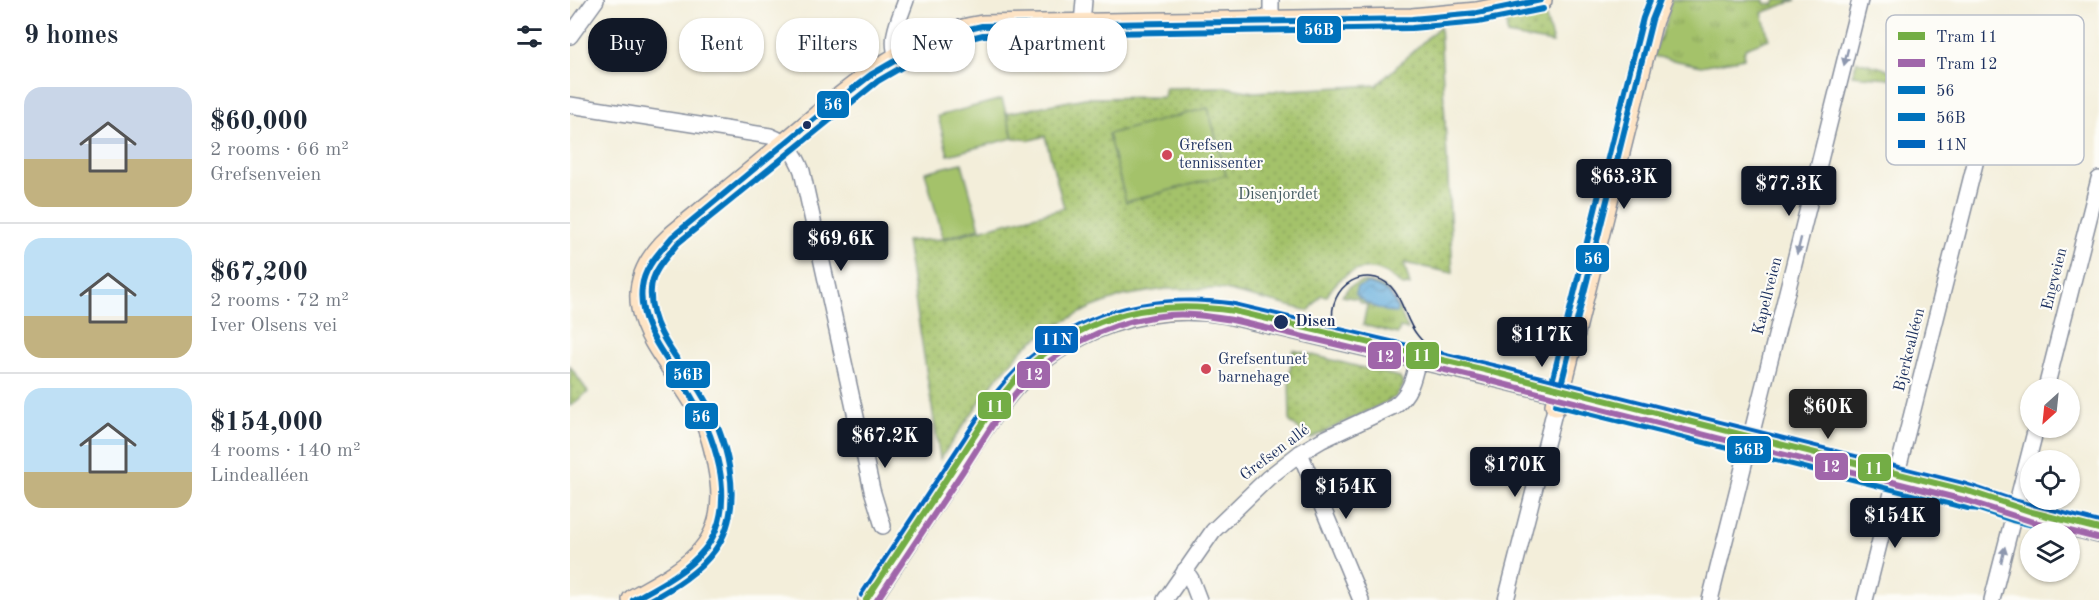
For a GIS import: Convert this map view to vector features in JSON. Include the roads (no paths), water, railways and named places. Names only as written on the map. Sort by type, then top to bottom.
[{"type":"street","points":[[570,36],[596,0]]},
{"type":"street","points":[[900,18],[906,0]]},
{"type":"street","points":[[1083,18],[1084,0]]},
{"type":"street","points":[[1271,0],[1271,21]]},
{"type":"street","points":[[1127,23],[1434,18],[1507,8],[1541,0]]},
{"type":"street","points":[[1506,600],[1557,399],[1649,10],[1660,0]]},
{"type":"street","name":"Kapellveien","points":[[1710,600],[1860,0]]},
{"type":"street","points":[[644,597],[704,550],[717,528],[722,497],[717,458],[705,420],[647,327],[642,296],[644,276],[652,259],[664,244],[839,100],[891,61]]},
{"type":"street","points":[[570,105],[760,134],[786,144],[797,158],[802,171],[872,490],[883,526]]},
{"type":"street","name":"Bjerkealléen","points":[[1865,600],[1975,165]]},
{"type":"street","name":"Engveien","points":[[2049,378],[2099,179]]},
{"type":"street","points":[[869,600],[1010,390],[1049,353],[1092,328],[1156,310],[1210,310],[1503,378],[1557,399],[1895,483],[1972,496],[2014,511],[2099,532]]},
{"type":"street","name":"Grefsen allé","points":[[1165,600],[1213,531],[1268,478],[1300,453],[1346,427],[1400,402],[1412,383],[1418,358]]},
{"type":"street","points":[[1992,600],[2033,438]]},
{"type":"street","points":[[1300,453],[1361,600]]},
{"type":"street","points":[[1185,570],[1199,600]]},
{"type":"water","points":[[1367,284],[1388,293],[1397,313],[1374,306],[1359,297],[1356,294],[1357,287]]},
{"type":"tram line","points":[[1387,355],[1356,346],[1338,332],[1333,321],[1336,298],[1342,288],[1352,281],[1363,277],[1376,278],[1392,287],[1413,329],[1423,341],[1439,354],[1464,365]]},
{"type":"tram line","name":"11","points":[[866,600],[989,413],[1019,375],[1053,347],[1101,322],[1151,309],[1178,307],[1234,311],[1481,369],[1971,492],[2032,512],[2099,529]]},
{"type":"tram line","name":"12","points":[[877,600],[997,418],[1036,372],[1081,341],[1115,326],[1151,317],[1177,315],[1232,320],[1479,378],[1968,501],[2030,521],[2097,538]]},
{"type":"tram line","points":[[2080,522],[2099,521]]},
{"type":"place","name":"Grefsen tennissenter","points":[[1167,155]]},
{"type":"place","name":"Disen","points":[[1281,322]]},
{"type":"place","name":"Grefsentunet barnehage","points":[[1206,369]]},
{"type":"park label","name":"Disenjordet","points":[[1278,195]]}]
